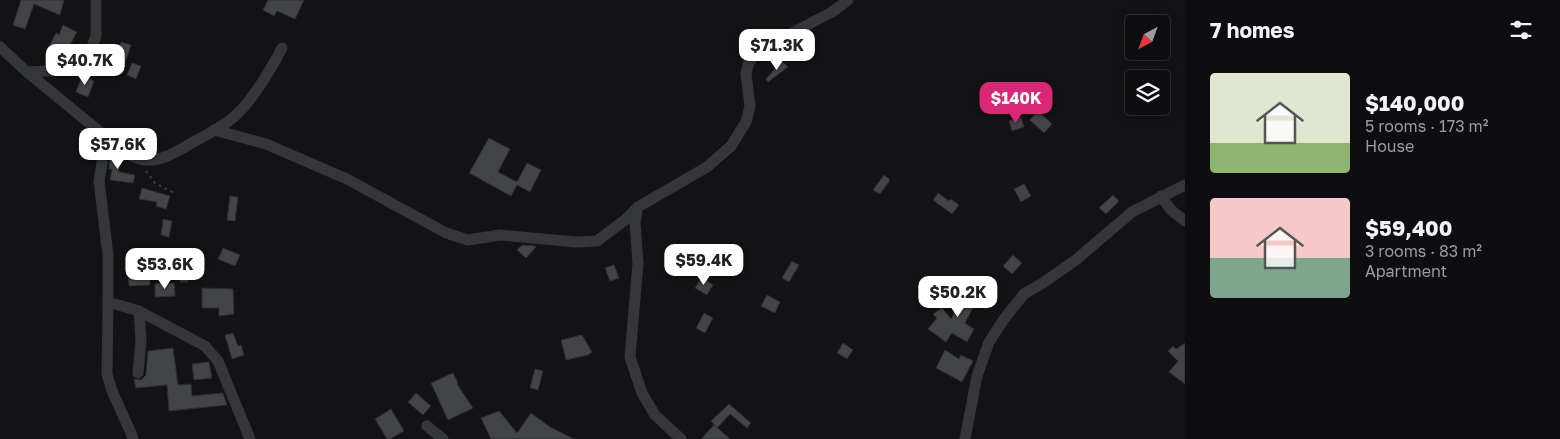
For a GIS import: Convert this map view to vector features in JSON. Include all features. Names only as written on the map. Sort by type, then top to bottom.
[{"type":"street","points":[[26,72],[69,70],[79,67],[89,55],[96,36],[96,0]]},
{"type":"street","points":[[214,130],[266,144],[347,179],[446,233],[468,240],[500,235],[576,242],[597,241],[638,207],[707,167],[731,146],[746,122],[750,106],[746,74],[748,64],[758,51],[832,12],[848,0]]},
{"type":"street","points":[[0,47],[26,72],[131,156],[146,160],[160,158],[180,150],[235,116],[250,100],[282,48]]},
{"type":"street","points":[[102,133],[102,164],[99,182],[108,255],[107,374],[112,391],[133,439]]},
{"type":"street","points":[[965,439],[977,376],[989,342],[1024,294],[1077,259],[1132,212],[1185,185]]},
{"type":"street","points":[[1162,196],[1171,210],[1185,221]]},
{"type":"street","points":[[638,207],[635,222],[638,263],[630,357],[642,394],[655,415],[681,439]]},
{"type":"street","points":[[108,302],[139,311],[205,346],[218,360],[250,439]]},
{"type":"street","points":[[138,373],[141,340],[139,311]]},
{"type":"street","points":[[426,426],[444,439]]},
{"type":"path","points":[[138,158],[147,174],[155,183],[176,194]]},
{"type":"building","points":[[21,0],[64,0],[60,15],[34,4],[25,29],[13,25]]},
{"type":"building","points":[[268,0],[304,0],[295,19],[277,11],[274,16],[263,10]]},
{"type":"building","points":[[63,25],[77,32],[66,52],[61,49],[59,54],[48,48],[56,33],[59,35]]},
{"type":"building","points":[[121,42],[131,45],[124,66],[111,62],[116,47],[119,48]]},
{"type":"building","points":[[782,61],[788,67],[768,82],[766,79]]},
{"type":"building","points":[[132,63],[141,66],[136,79],[127,75]]},
{"type":"building","points":[[82,76],[94,81],[88,97],[76,92]]},
{"type":"building","points":[[1038,111],[1052,124],[1044,133],[1030,120]]},
{"type":"building","points":[[1021,117],[1024,127],[1012,131],[1009,121]]},
{"type":"building","points":[[489,138],[510,149],[498,172],[517,182],[527,163],[541,170],[530,192],[517,185],[511,196],[469,173]]},
{"type":"building","points":[[110,149],[119,157],[119,172],[135,175],[133,183],[110,180],[112,169],[109,169]]},
{"type":"building","points":[[884,175],[890,180],[880,194],[873,190]]},
{"type":"building","points":[[1024,184],[1031,196],[1021,202],[1014,189]]},
{"type":"building","points":[[142,188],[170,196],[166,209],[156,206],[157,202],[139,199]]},
{"type":"building","points":[[938,193],[959,205],[952,214],[933,200]]},
{"type":"building","points":[[1113,195],[1119,201],[1106,214],[1099,208]]},
{"type":"building","points":[[230,196],[238,197],[235,221],[227,220]]},
{"type":"building","points":[[163,219],[172,221],[169,237],[161,235]]},
{"type":"building","points":[[522,245],[536,247],[526,258],[517,250]]},
{"type":"building","points":[[223,248],[240,255],[235,266],[218,259]]},
{"type":"building","points":[[1013,255],[1022,263],[1012,274],[1003,266]]},
{"type":"building","points":[[792,261],[799,265],[789,282],[782,278]]},
{"type":"building","points":[[180,264],[188,264],[188,282],[180,282]]},
{"type":"building","points":[[614,265],[619,278],[610,281],[605,268]]},
{"type":"building","points":[[150,272],[150,285],[129,286],[128,274]]},
{"type":"building","points":[[702,277],[713,285],[707,295],[695,288]]},
{"type":"building","points":[[174,283],[175,296],[155,297],[155,284]]},
{"type":"building","points":[[202,288],[233,289],[234,314],[219,316],[219,308],[202,308]]},
{"type":"building","points":[[966,290],[990,300],[987,309],[975,304],[965,323],[974,329],[967,342],[952,333],[946,342],[928,329],[937,318],[933,314],[942,308],[951,319]]},
{"type":"building","points":[[767,295],[780,302],[775,313],[761,306]]},
{"type":"building","points":[[704,313],[713,318],[705,333],[696,328]]},
{"type":"building","points":[[233,333],[238,346],[241,345],[244,355],[232,359],[225,335]]},
{"type":"building","points":[[582,335],[592,352],[588,355],[566,360],[561,340]]},
{"type":"building","points":[[843,343],[853,350],[847,359],[837,353]]},
{"type":"building","points":[[1185,343],[1185,384],[1169,372],[1178,361],[1168,351],[1173,346],[1176,349]]},
{"type":"building","points":[[173,348],[178,385],[191,384],[192,396],[223,393],[227,405],[169,411],[167,385],[136,388],[134,379],[141,380],[146,375],[148,351]]},
{"type":"building","points":[[945,350],[959,359],[961,355],[973,361],[962,382],[936,368]]},
{"type":"building","points":[[209,362],[212,378],[194,380],[192,364]]},
{"type":"building","points":[[535,369],[543,371],[538,390],[530,388]]},
{"type":"building","points":[[453,373],[457,384],[473,408],[448,420],[431,383]]},
{"type":"building","points":[[416,393],[431,406],[423,415],[408,402]]},
{"type":"building","points":[[729,404],[751,423],[747,428],[730,414],[717,428],[711,421]]},
{"type":"building","points":[[391,409],[404,431],[387,439],[375,419]]},
{"type":"building","points":[[499,411],[517,433],[531,413],[550,427],[574,439],[491,439],[481,418]]},
{"type":"building","points":[[714,425],[730,439],[701,439]]}]
